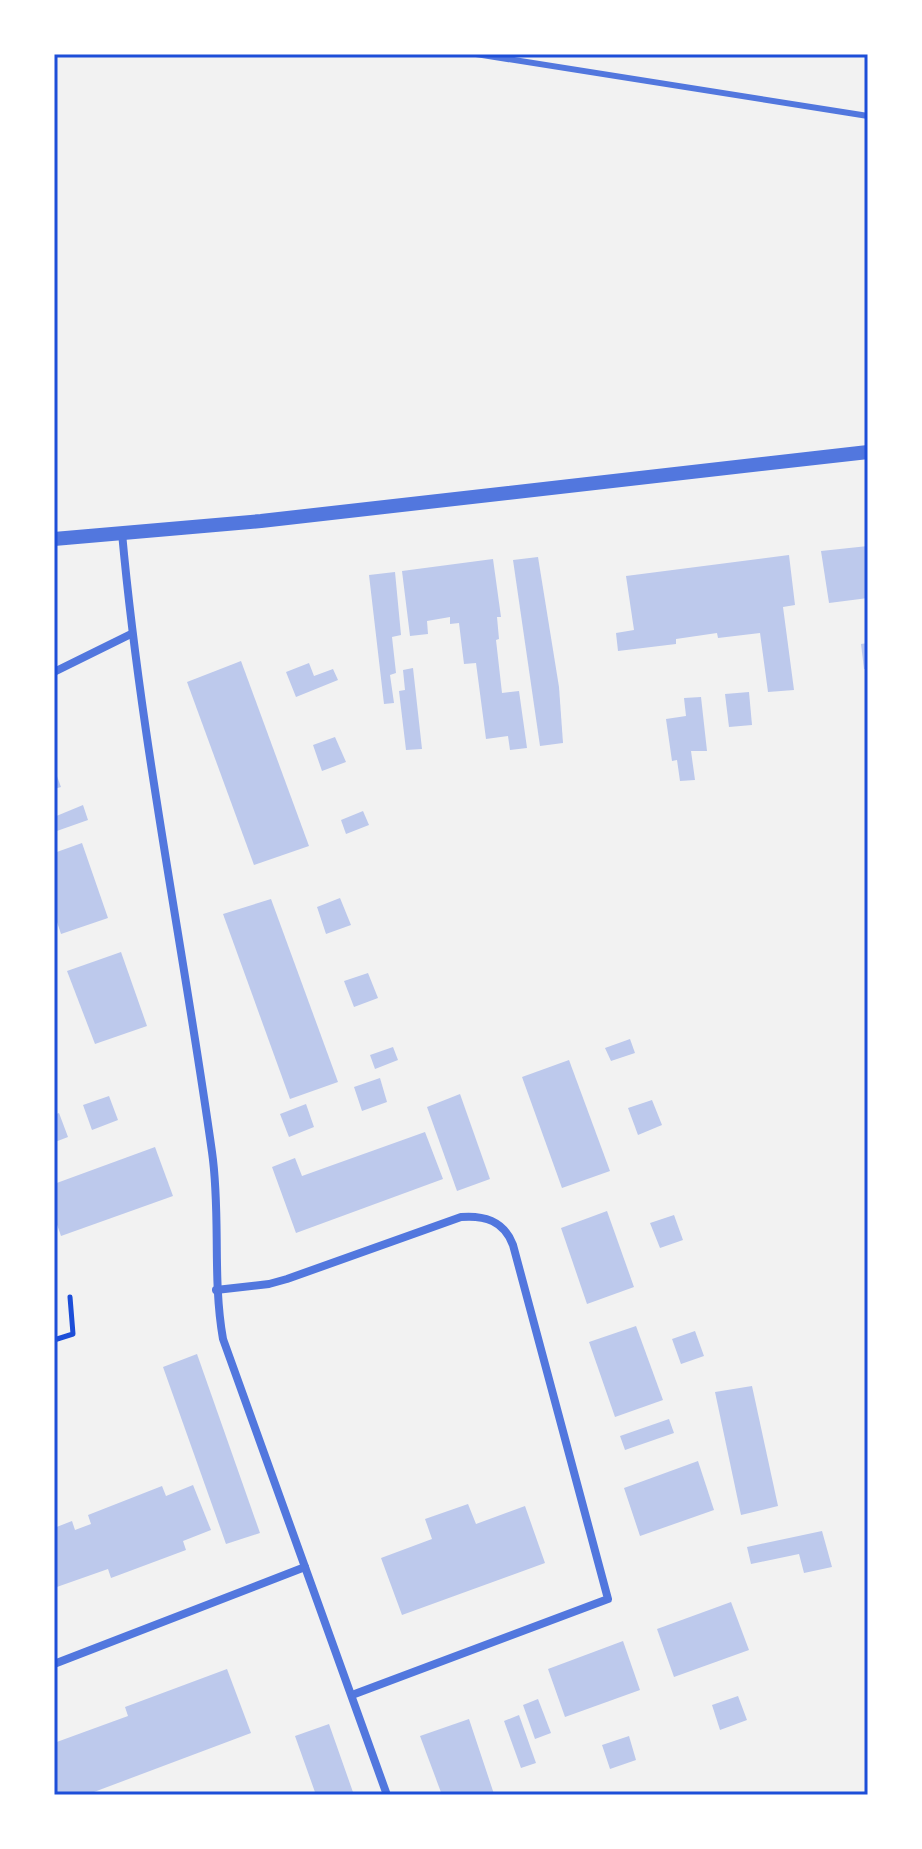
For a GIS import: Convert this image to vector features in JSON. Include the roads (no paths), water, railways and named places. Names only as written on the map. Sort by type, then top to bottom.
[{"type":"street","points":[[54,539],[276,519],[868,452]]},
{"type":"street","points":[[122,533],[131,634],[212,1150],[216,1198],[216,1290],[223,1339],[387,1795]]},
{"type":"street","points":[[54,672],[131,634]]},
{"type":"street","points":[[216,1290],[287,1279],[461,1217],[476,1216],[501,1225],[513,1245],[608,1599],[352,1695]]},
{"type":"street","points":[[54,1664],[305,1567]]},
{"type":"lane","points":[[476,54],[868,116]]}]
